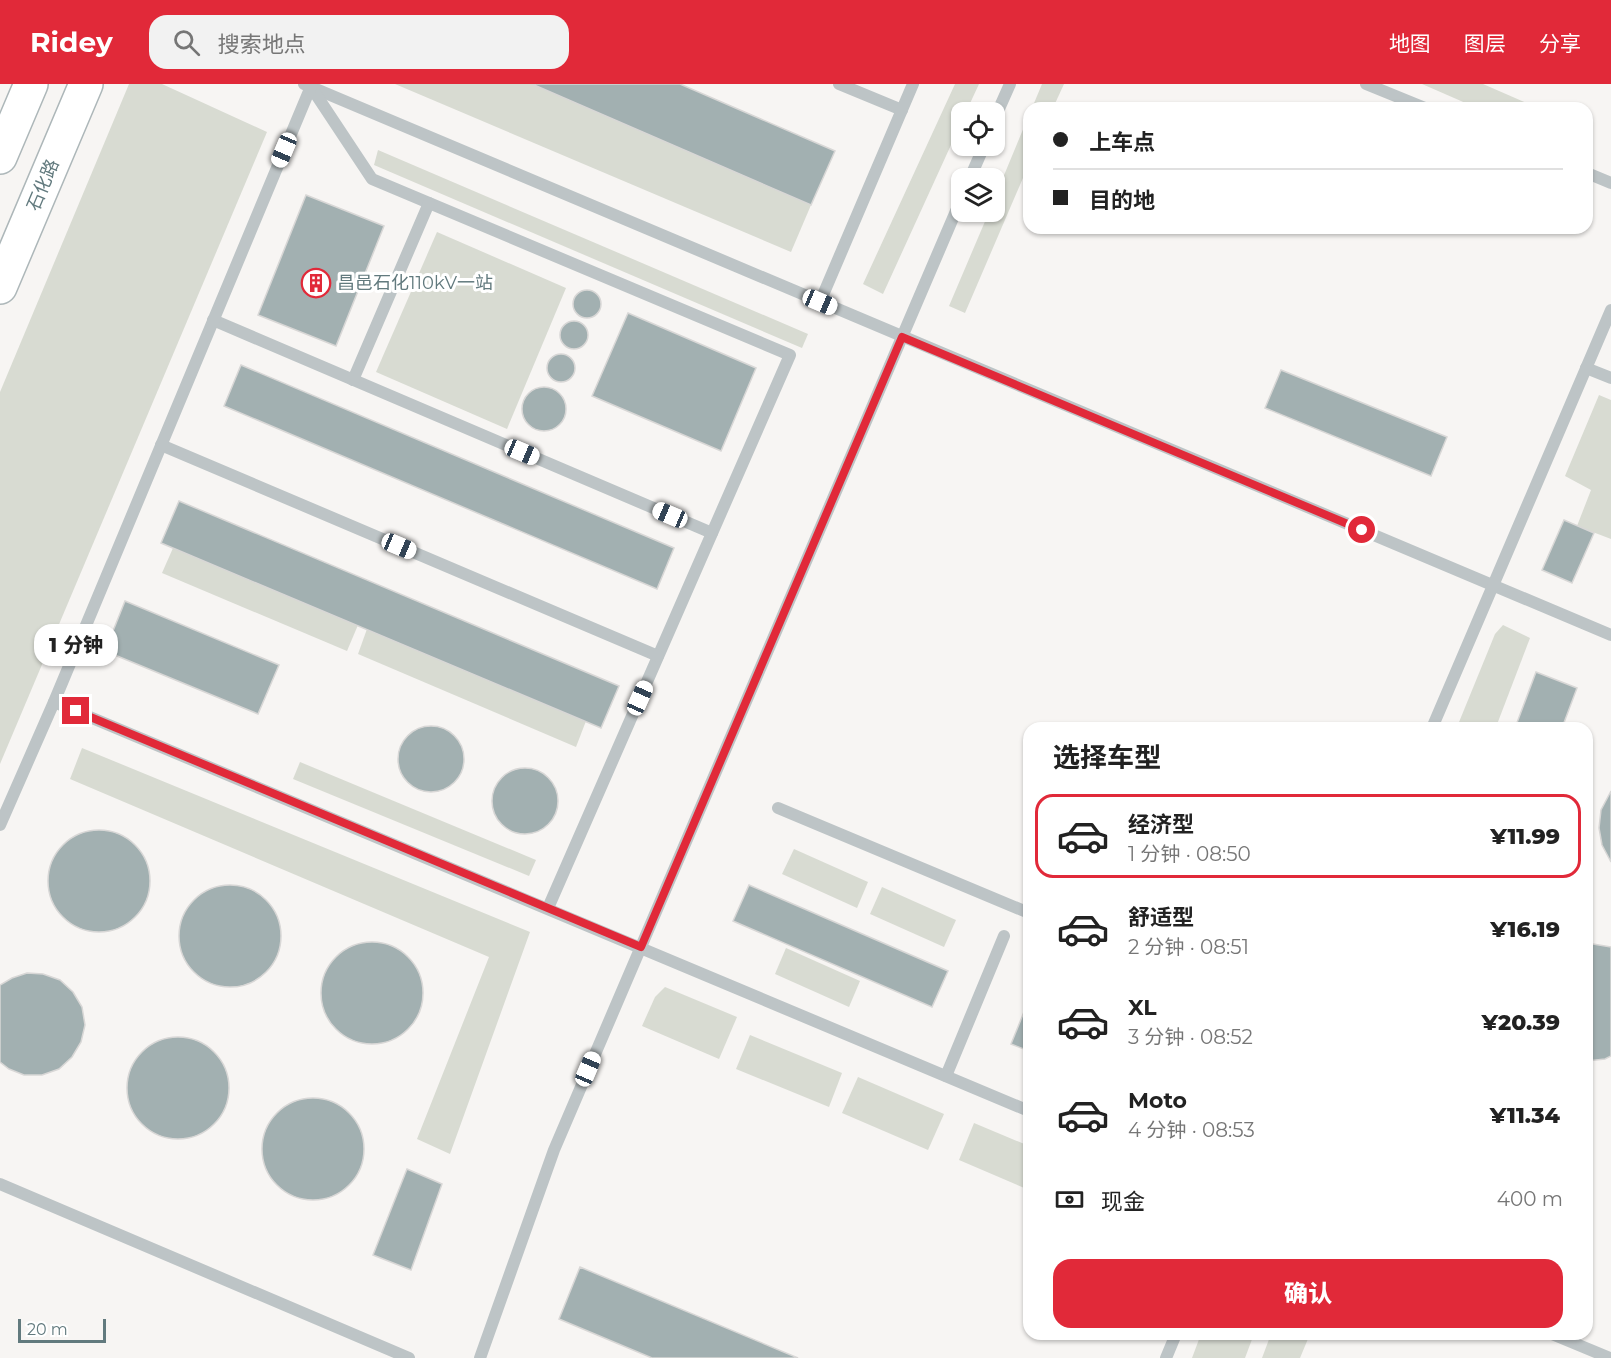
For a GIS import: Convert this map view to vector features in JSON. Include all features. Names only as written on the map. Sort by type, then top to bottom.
[{"type":"main road","points":[[4,136],[31,84]]},
{"type":"main road","name":"石化路","points":[[0,287],[86,84]]},
{"type":"lane","points":[[839,84],[902,110]]},
{"type":"lane","points":[[820,302],[913,84]]},
{"type":"lane","points":[[1002,102],[1010,84]]},
{"type":"lane","points":[[1366,84],[1410,102]]},
{"type":"lane","points":[[309,85],[372,179],[790,355],[548,908]]},
{"type":"lane","points":[[309,85],[1611,635]]},
{"type":"lane","points":[[0,825],[54,702],[309,85]]},
{"type":"lane","points":[[1593,176],[1611,183]]},
{"type":"lane","points":[[353,380],[429,203]]},
{"type":"lane","points":[[480,1358],[554,1150],[951,222]]},
{"type":"lane","points":[[1435,722],[1611,310]]},
{"type":"lane","points":[[213,320],[712,533]]},
{"type":"lane","points":[[1586,368],[1611,378]]},
{"type":"lane","points":[[161,445],[658,657]]},
{"type":"lane","points":[[54,702],[1023,1108]]},
{"type":"lane","points":[[778,808],[1023,910]]},
{"type":"lane","points":[[946,1076],[1005,936]]},
{"type":"lane","points":[[0,1184],[408,1358]]},
{"type":"lane","points":[[1166,1358],[1174,1340]]},
{"type":"lane","points":[[1566,1340],[1610,1358]]},
{"type":"shaded area","points":[[129,84],[162,84],[267,132],[0,764],[0,392]]},
{"type":"shaded area","points":[[395,84],[532,84],[811,205],[791,252]]},
{"type":"shaded area","points":[[955,84],[979,84],[971,102],[951,102],[951,145],[883,294],[863,284]]},
{"type":"shaded area","points":[[1042,84],[1064,84],[1056,102],[1034,102]]},
{"type":"shaded area","points":[[1422,84],[1483,84],[1524,102],[1463,102]]},
{"type":"shaded area","points":[[1023,129],[1023,178],[1005,220],[1005,173]]},
{"type":"shaded area","points":[[378,150],[808,334],[802,348],[374,165]]},
{"type":"shaded area","points":[[985,222],[1004,222],[965,313],[949,306]]},
{"type":"shaded area","points":[[437,232],[566,288],[507,429],[376,372]]},
{"type":"shaded area","points":[[1599,395],[1611,400],[1611,539],[1577,526],[1591,490],[1565,476]]},
{"type":"shaded area","points":[[173,548],[358,625],[347,651],[162,573]]},
{"type":"shaded area","points":[[1503,625],[1530,638],[1498,722],[1459,722],[1495,634]]},
{"type":"shaded area","points":[[367,629],[586,721],[576,747],[358,654]]},
{"type":"shaded area","points":[[82,748],[530,932],[450,1154],[417,1139],[489,957],[70,779]]},
{"type":"shaded area","points":[[300,762],[536,860],[529,876],[293,779]]},
{"type":"shaded area","points":[[794,849],[868,882],[857,908],[782,874]]},
{"type":"shaded area","points":[[882,887],[956,920],[944,947],[870,914]]},
{"type":"shaded area","points":[[786,948],[860,981],[849,1007],[775,974]]},
{"type":"shaded area","points":[[665,987],[737,1017],[719,1059],[642,1026],[655,997]]},
{"type":"shaded area","points":[[750,1035],[842,1073],[829,1107],[736,1069]]},
{"type":"shaded area","points":[[858,1077],[944,1114],[928,1150],[842,1113]]},
{"type":"shaded area","points":[[974,1123],[1023,1143],[1023,1187],[959,1160]]},
{"type":"shaded area","points":[[1199,1340],[1252,1340],[1245,1358],[1192,1358]]},
{"type":"shaded area","points":[[1269,1340],[1308,1340],[1300,1358],[1262,1358]]},
{"type":"building","points":[[532,84],[680,84],[835,151],[811,205]]},
{"type":"building","name":"昌邑石化110kV一站","points":[[306,195],[384,226],[336,346],[258,315]]},
{"type":"building","points":[[587,290],[597,294],[601,304],[597,314],[587,318],[577,314],[573,304],[577,294]]},
{"type":"building","points":[[628,313],[756,368],[721,451],[592,396]]},
{"type":"building","points":[[574,321],[584,325],[588,335],[584,345],[574,349],[564,345],[560,335],[564,325]]},
{"type":"building","points":[[561,354],[571,358],[575,368],[571,378],[561,382],[551,378],[547,368],[551,358]]},
{"type":"building","points":[[241,365],[674,548],[657,589],[224,406]]},
{"type":"building","points":[[1281,370],[1447,437],[1431,476],[1265,408]]},
{"type":"building","points":[[544,387],[559,394],[566,409],[559,424],[544,431],[529,424],[522,409],[529,394]]},
{"type":"building","points":[[179,501],[619,686],[601,728],[161,543]]},
{"type":"building","points":[[1564,520],[1594,533],[1572,583],[1542,570]]},
{"type":"building","points":[[125,601],[279,665],[258,714],[105,651]]},
{"type":"building","points":[[1536,672],[1577,688],[1564,722],[1517,722]]},
{"type":"building","points":[[431,726],[444,728],[454,736],[462,746],[464,759],[462,772],[454,782],[444,790],[431,792],[418,790],[408,782],[400,772],[398,759],[400,746],[408,736],[418,728]]},
{"type":"building","points":[[525,768],[538,770],[548,778],[556,788],[558,801],[556,814],[548,824],[538,832],[525,834],[512,832],[502,824],[494,814],[492,801],[494,788],[502,778],[512,770]]},
{"type":"building","points":[[1611,791],[1611,862],[1602,845],[1599,828],[1601,810]]},
{"type":"building","points":[[99,830],[118,834],[135,845],[146,862],[150,881],[146,900],[135,917],[118,928],[99,932],[80,928],[63,917],[52,900],[48,881],[52,862],[63,845],[80,834]]},
{"type":"building","points":[[230,885],[249,889],[266,900],[277,917],[281,936],[277,955],[266,972],[249,983],[230,987],[211,983],[194,972],[183,955],[179,936],[183,917],[194,900],[211,889]]},
{"type":"building","points":[[749,885],[948,971],[932,1007],[733,921]]},
{"type":"building","points":[[372,942],[391,946],[408,957],[419,974],[423,993],[419,1012],[408,1029],[391,1040],[372,1044],[353,1040],[336,1029],[325,1012],[321,993],[325,974],[336,957],[353,946]]},
{"type":"building","points":[[1593,944],[1611,947],[1611,1056],[1593,1060]]},
{"type":"building","points":[[27,973],[43,974],[60,980],[73,992],[82,1007],[85,1025],[81,1042],[72,1057],[59,1069],[42,1075],[24,1075],[9,1069],[0,1062],[0,985]]},
{"type":"building","points":[[1023,1014],[1023,1049],[1011,1044]]},
{"type":"building","points":[[178,1037],[197,1041],[214,1052],[225,1069],[229,1088],[225,1107],[214,1124],[197,1135],[178,1139],[159,1135],[142,1124],[131,1107],[127,1088],[131,1069],[142,1052],[159,1041]]},
{"type":"building","points":[[313,1098],[332,1102],[349,1113],[360,1130],[364,1149],[360,1168],[349,1185],[332,1196],[313,1200],[294,1196],[277,1185],[266,1168],[262,1149],[266,1130],[277,1113],[294,1102]]},
{"type":"building","points":[[407,1169],[442,1184],[411,1270],[373,1255]]},
{"type":"building","points":[[580,1267],[798,1358],[652,1358],[559,1319]]},
{"type":"place","name":"昌邑石化110kV一站","points":[[316,283]]},
{"type":"route","points":[[76,711],[641,947],[902,337],[1362,530]]}]
